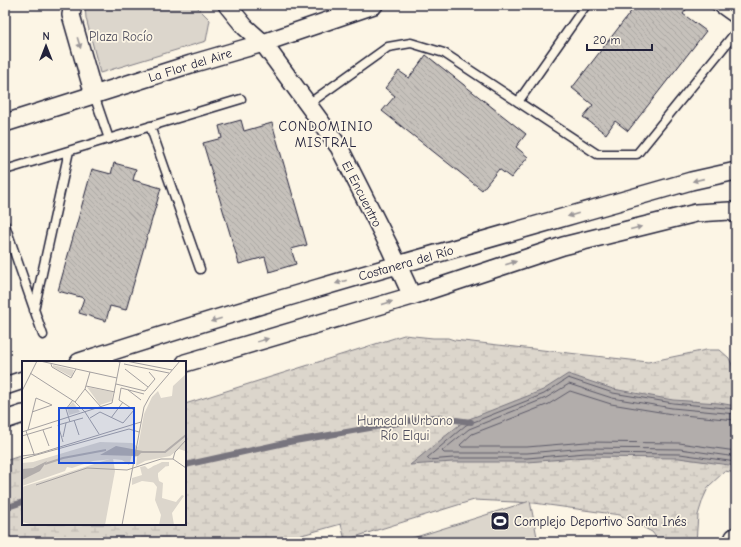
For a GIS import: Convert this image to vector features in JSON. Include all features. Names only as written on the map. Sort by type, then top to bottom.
[{"type":"street","points":[[73,5],[71,15],[94,95]]},
{"type":"street","name":"El Encuentro","points":[[227,5],[245,27],[263,43],[339,147],[412,296]]},
{"type":"street","name":"La Flor del Aire","points":[[5,123],[263,43],[374,5]]},
{"type":"street","name":"Costanera del Río","points":[[82,361],[398,265],[683,183],[736,171]]},
{"type":"street","points":[[186,363],[412,296],[563,246],[696,213],[730,211],[736,214]]},
{"type":"street","points":[[5,386],[22,380]]},
{"type":"street","points":[[5,420],[22,414]]},
{"type":"lane","points":[[518,102],[586,5]]},
{"type":"lane","points":[[715,5],[736,20]]},
{"type":"lane","points":[[307,105],[388,47],[411,43],[444,53],[597,154],[636,154],[736,32]]},
{"type":"lane","points":[[94,95],[109,139]]},
{"type":"lane","points":[[5,170],[241,99]]},
{"type":"lane","points":[[150,126],[200,269]]},
{"type":"lane","points":[[34,310],[69,151]]},
{"type":"lane","points":[[5,225],[43,335]]},
{"type":"green space","name":"Plaza Rocío","points":[[85,5],[195,5],[210,20],[206,41],[100,73],[86,18]]},
{"type":"green space","name":"Humedal Urbano Río Elqui","points":[[404,335],[448,338],[454,340],[648,362],[706,350],[720,350],[729,358],[733,367],[733,379],[736,383],[736,473],[725,471],[709,486],[698,515],[696,542],[660,542],[652,532],[620,515],[534,503],[474,500],[345,540],[341,524],[277,542],[5,542],[5,461],[22,455],[22,525],[186,525],[186,404]]},
{"type":"green space","name":"Complejo Deportivo Santa Inés","points":[[530,501],[538,542],[400,542]]},
{"type":"water","points":[[568,374],[613,389],[673,400],[719,403],[736,406],[736,466],[679,458],[586,457],[528,462],[453,462],[410,465],[464,421],[543,390]]},
{"type":"building","points":[[636,5],[689,5],[683,14],[706,31],[628,131],[615,121],[606,134],[583,117],[593,105],[572,88]]},
{"type":"building","points":[[426,55],[526,134],[516,147],[528,157],[511,178],[499,169],[482,190],[382,111],[395,96],[385,88],[399,71],[409,78]]},
{"type":"building","points":[[241,120],[244,131],[272,123],[307,245],[291,249],[296,264],[269,272],[265,257],[239,264],[203,143],[222,138],[219,126]]},
{"type":"building","points":[[114,163],[136,169],[133,180],[161,188],[126,310],[110,306],[106,321],[79,313],[84,298],[58,291],[92,169],[111,174]]},
{"type":"waterway","points":[[186,465],[289,442],[433,417],[471,422]]},
{"type":"waterway","points":[[5,508],[22,502]]},
{"type":"place","name":"Complejo Deportivo Santa Inés","points":[[500,521]]},
{"type":"district","name":"CONDOMINIO MISTRAL","points":[[326,134]]}]
